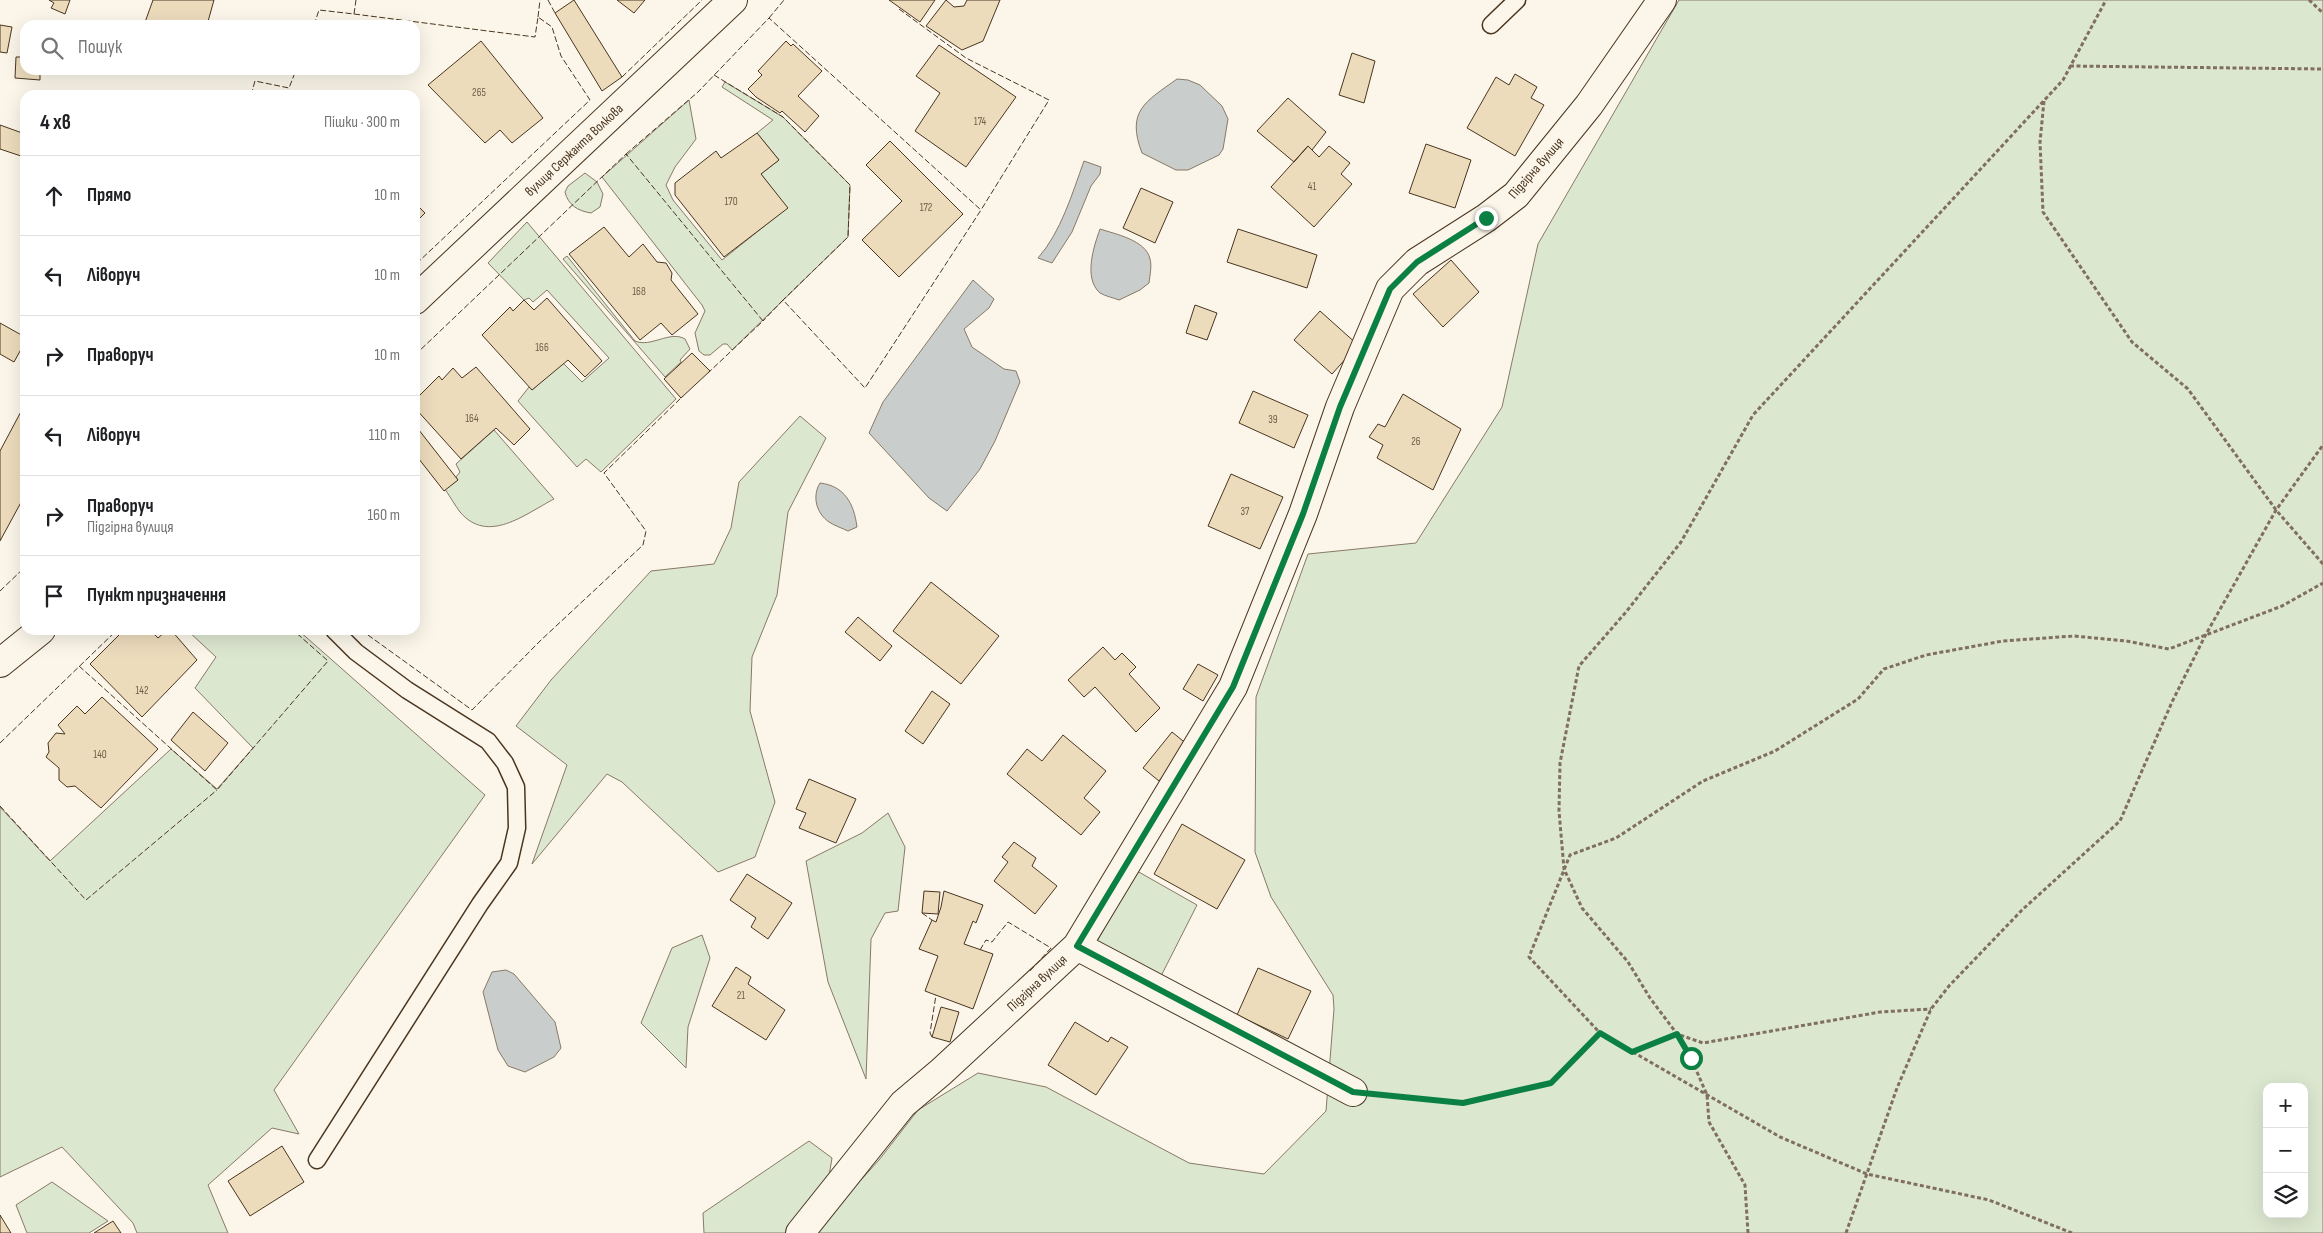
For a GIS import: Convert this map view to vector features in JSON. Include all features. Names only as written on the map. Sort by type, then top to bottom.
[{"type":"street","name":"вулиця Сержанта Волкова","points":[[420,295],[733,0]]},
{"type":"street","name":"Підгірна вулиця","points":[[800,1233],[903,1104],[942,1072],[1077,946],[1233,687],[1303,514],[1340,407],[1390,289],[1417,262],[1486,218],[1516,195],[1589,105],[1662,0]]},
{"type":"street","points":[[0,663],[35,635]]},
{"type":"street","points":[[1077,946],[1353,1092]]},
{"type":"lane","points":[[1491,25],[1517,0]]},
{"type":"lane","points":[[317,1160],[475,912],[509,863],[517,828],[516,787],[505,763],[488,741],[407,690],[356,652],[339,635]]},
{"type":"path","points":[[1748,1233],[1745,1185],[1709,1122],[1707,1095],[1691,1058],[1628,962],[1582,908],[1564,869],[1559,811],[1560,764],[1579,666],[1626,612],[1681,542],[1753,415],[2062,80],[2106,0]]},
{"type":"path","points":[[2308,0],[2323,13]]},
{"type":"path","points":[[2070,66],[2323,69]]},
{"type":"path","points":[[2044,100],[2040,142],[2042,212],[2132,342],[2188,389],[2276,510],[2323,564]]},
{"type":"path","points":[[1846,1233],[1897,1088],[1931,1009],[1949,986],[2022,910],[2120,821],[2172,702],[2205,636],[2276,510],[2323,445]]},
{"type":"path","points":[[2072,1233],[1989,1200],[1867,1174],[1780,1137],[1600,1033],[1529,957],[1570,855],[1616,838],[1703,781],[1775,751],[1858,698],[1884,669],[1926,655],[2002,641],[2074,636],[2126,641],[2169,649],[2282,606],[2323,583]]},
{"type":"path","points":[[1632,1052],[1677,1034],[1703,1043],[1880,1012],[1931,1009]]},
{"type":"path","points":[[1353,1092],[1463,1103],[1551,1083],[1600,1033]]},
{"type":"green space","points":[[1679,0],[2323,0],[2323,1233],[813,1233],[879,1160],[918,1110],[978,1073],[1046,1087],[1189,1163],[1264,1174],[1326,1111],[1334,1009],[1333,995],[1271,897],[1255,852],[1256,697],[1308,554],[1416,543],[1502,407],[1538,244]]},
{"type":"green space","points":[[725,82],[783,117],[850,185],[848,237],[732,350],[727,344],[723,344],[710,355],[704,355],[699,351],[695,333],[705,311],[702,305],[602,177],[689,100],[696,139],[675,167],[666,185],[673,200],[722,260],[787,208],[761,174],[779,160],[757,133],[773,120],[722,87]]},
{"type":"green space","points":[[585,173],[597,182],[603,194],[600,207],[591,213],[574,207],[566,197],[565,192],[568,186]]},
{"type":"green space","points":[[527,222],[676,399],[601,472],[586,459],[577,467],[518,401],[529,387],[532,390],[563,363],[582,382],[609,358],[547,290],[533,302],[529,298],[524,300],[488,263]]},
{"type":"green space","points":[[567,256],[635,341],[641,343],[673,336],[685,339],[690,349],[680,360],[681,362],[665,377],[563,259]]},
{"type":"green space","points":[[800,416],[826,438],[788,512],[777,595],[752,657],[750,711],[775,802],[755,857],[718,872],[622,782],[607,774],[532,864],[567,765],[516,726],[551,680],[651,571],[714,564],[731,528],[739,482]]},
{"type":"green space","points":[[494,430],[554,499],[507,524],[482,526],[471,522],[460,512],[445,489],[458,480],[456,477],[460,472],[456,464]]},
{"type":"green space","points":[[192,635],[304,635],[485,795],[274,1090],[299,1134],[272,1128],[208,1185],[228,1233],[137,1233],[133,1223],[62,1147],[0,1177],[0,807],[50,861],[171,749],[217,789],[253,748],[195,688],[216,657]]},
{"type":"green space","points":[[888,813],[905,847],[898,911],[885,913],[871,939],[866,1079],[828,982],[806,861],[862,833]]},
{"type":"green space","points":[[1137,871],[1197,905],[1159,980],[1096,943]]},
{"type":"green space","points":[[702,935],[710,958],[688,1027],[686,1068],[641,1023],[672,948]]},
{"type":"green space","points":[[809,1141],[832,1158],[827,1188],[800,1233],[704,1233],[703,1213]]},
{"type":"green space","points":[[52,1182],[108,1221],[89,1233],[27,1233],[16,1205]]},
{"type":"shaded area","points":[[1177,79],[1188,80],[1200,85],[1222,106],[1228,119],[1223,149],[1219,155],[1188,170],[1176,170],[1142,153],[1136,127],[1138,117],[1148,101]]},
{"type":"shaded area","points":[[1084,161],[1101,167],[1100,174],[1091,186],[1072,232],[1052,263],[1038,258],[1059,225]]},
{"type":"shaded area","points":[[1100,229],[1136,242],[1143,247],[1150,259],[1149,283],[1140,290],[1119,300],[1100,293],[1092,279],[1091,262]]},
{"type":"shaded area","points":[[973,280],[994,299],[989,308],[964,329],[972,347],[1004,369],[1016,371],[1020,382],[995,441],[980,469],[947,511],[929,498],[869,433],[883,402]]},
{"type":"shaded area","points":[[820,483],[829,485],[842,492],[851,504],[857,527],[848,531],[831,523],[821,514],[816,499]]},
{"type":"shaded area","points":[[506,970],[514,974],[555,1022],[561,1048],[554,1057],[525,1072],[508,1066],[498,1050],[483,992],[492,972]]},
{"type":"building","points":[[49,0],[70,0],[65,14],[51,8],[54,3]]},
{"type":"building","points":[[153,0],[214,0],[208,20],[146,20]]},
{"type":"building","points":[[574,0],[622,77],[602,91],[555,13]]},
{"type":"building","points":[[617,0],[645,0],[634,13]]},
{"type":"building","points":[[889,0],[935,0],[920,22]]},
{"type":"building","points":[[946,0],[954,7],[964,6],[967,0],[1000,0],[983,41],[962,50],[926,26]]},
{"type":"building","points":[[0,25],[12,27],[7,53],[0,52]]},
{"type":"building","points":[[481,41],[543,118],[512,143],[500,130],[485,143],[428,85]]},
{"type":"building","points":[[786,41],[791,46],[793,44],[822,71],[798,96],[819,116],[805,132],[782,111],[780,113],[756,97],[748,89],[762,75],[758,71]]},
{"type":"building","points":[[939,45],[1016,97],[966,167],[915,131],[940,93],[916,76]]},
{"type":"building","points":[[1352,53],[1375,61],[1364,103],[1339,95]]},
{"type":"building","points":[[16,57],[20,57],[20,75],[40,75],[40,80],[15,78]]},
{"type":"building","points":[[1515,74],[1537,87],[1531,98],[1544,105],[1515,156],[1467,128],[1496,77],[1509,85]]},
{"type":"building","points":[[1288,98],[1326,132],[1312,150],[1308,146],[1294,162],[1257,131]]},
{"type":"building","points":[[0,125],[20,132],[20,156],[0,149]]},
{"type":"building","points":[[757,133],[779,160],[761,174],[788,208],[724,257],[675,195],[675,183],[716,151],[721,158]]},
{"type":"building","points":[[890,141],[963,214],[899,277],[862,240],[902,201],[866,165]]},
{"type":"building","points":[[1426,144],[1471,160],[1455,208],[1409,193]]},
{"type":"building","points":[[1308,146],[1319,157],[1329,146],[1350,163],[1341,174],[1352,184],[1314,227],[1271,187]]},
{"type":"building","points":[[1141,188],[1173,202],[1155,243],[1123,228]]},
{"type":"building","points":[[420,208],[425,213],[420,218]]},
{"type":"building","points":[[604,227],[629,257],[643,244],[657,262],[666,263],[672,273],[671,280],[698,314],[672,335],[661,323],[640,340],[569,254]]},
{"type":"building","points":[[1238,229],[1317,255],[1307,288],[1227,262]]},
{"type":"building","points":[[1451,260],[1479,292],[1443,327],[1413,294]]},
{"type":"building","points":[[547,298],[602,361],[585,377],[568,360],[532,390],[482,335],[510,307],[513,311],[524,300],[534,310]]},
{"type":"building","points":[[1195,305],[1217,313],[1207,340],[1186,333]]},
{"type":"building","points":[[1320,311],[1358,345],[1332,374],[1294,340]]},
{"type":"building","points":[[0,323],[20,334],[20,351],[14,362],[0,354]]},
{"type":"building","points":[[692,353],[710,371],[681,398],[664,379]]},
{"type":"building","points":[[476,367],[530,429],[514,445],[496,428],[461,459],[420,414],[420,395],[439,376],[442,380],[453,368],[462,378]]},
{"type":"building","points":[[1253,391],[1308,415],[1294,448],[1239,423]]},
{"type":"building","points":[[1403,394],[1461,429],[1433,490],[1377,458],[1383,445],[1369,437],[1378,424],[1385,427]]},
{"type":"building","points":[[20,413],[20,504],[0,541],[0,451]]},
{"type":"building","points":[[420,431],[458,480],[444,491],[420,460]]},
{"type":"building","points":[[1231,474],[1283,497],[1260,549],[1208,526]]},
{"type":"building","points":[[931,582],[999,636],[961,684],[893,631]]},
{"type":"building","points":[[858,617],[892,646],[880,661],[845,632]]},
{"type":"building","points":[[119,635],[155,635],[158,638],[161,635],[175,635],[197,660],[142,717],[90,664]]},
{"type":"building","points":[[1103,647],[1115,660],[1122,653],[1136,667],[1129,674],[1160,708],[1136,732],[1095,687],[1084,697],[1068,680]]},
{"type":"building","points":[[1198,664],[1218,675],[1203,701],[1183,689]]},
{"type":"building","points":[[932,691],[950,704],[923,744],[905,731]]},
{"type":"building","points":[[102,697],[158,749],[101,808],[75,786],[67,787],[59,780],[59,768],[46,757],[49,752],[48,743],[56,733],[65,734],[58,725],[77,706],[85,714]]},
{"type":"building","points":[[193,712],[228,743],[205,771],[171,740]]},
{"type":"building","points":[[1172,732],[1188,745],[1159,781],[1143,768]]},
{"type":"building","points":[[1063,735],[1106,771],[1084,798],[1100,812],[1081,835],[1007,774],[1027,749],[1042,761]]},
{"type":"building","points":[[809,779],[856,799],[836,843],[799,828],[806,813],[796,809]]},
{"type":"building","points":[[1182,824],[1245,860],[1217,909],[1154,874]]},
{"type":"building","points":[[1014,842],[1036,858],[1032,866],[1057,886],[1035,914],[994,881],[1008,862],[1002,857]]},
{"type":"building","points":[[747,874],[792,903],[768,939],[751,927],[756,918],[730,900]]},
{"type":"building","points":[[924,891],[940,892],[938,914],[922,913]]},
{"type":"building","points":[[944,891],[983,905],[976,923],[973,921],[964,944],[993,954],[973,1009],[925,991],[938,956],[919,949],[932,920],[936,922]]},
{"type":"building","points":[[736,967],[751,977],[748,984],[785,1010],[766,1040],[712,1006]]},
{"type":"building","points":[[1258,968],[1311,991],[1288,1039],[1237,1015]]},
{"type":"building","points":[[941,1007],[959,1012],[950,1042],[932,1037]]},
{"type":"building","points":[[1075,1022],[1108,1042],[1111,1037],[1128,1047],[1096,1095],[1048,1065]]},
{"type":"building","points":[[282,1146],[304,1182],[250,1216],[228,1181]]},
{"type":"building","points":[[0,1215],[11,1233],[0,1233]]},
{"type":"building","points":[[113,1221],[121,1233],[94,1233]]},
{"type":"fence","points":[[316,20],[319,10],[354,14],[356,0]]},
{"type":"fence","points":[[538,17],[540,0]]},
{"type":"fence","points":[[548,0],[555,13]]},
{"type":"fence","points":[[622,77],[702,0]]},
{"type":"fence","points":[[769,18],[784,0]]},
{"type":"fence","points":[[899,9],[966,58],[1049,100],[981,210]]},
{"type":"fence","points":[[354,14],[401,20]]},
{"type":"fence","points":[[420,22],[535,37],[538,17],[552,27],[561,56],[590,100],[420,260]]},
{"type":"fence","points":[[626,154],[698,92],[769,18],[981,210],[865,388],[783,300],[763,321]]},
{"type":"fence","points":[[252,90],[255,81],[289,88],[294,75]]},
{"type":"fence","points":[[714,75],[783,117],[850,185],[848,237],[783,300]]},
{"type":"fence","points":[[420,350],[626,154],[763,321],[708,373]]},
{"type":"fence","points":[[368,635],[472,710],[540,641],[643,545],[646,531],[604,473],[683,396]]},
{"type":"fence","points":[[0,591],[20,572]]},
{"type":"fence","points":[[0,743],[112,635]]},
{"type":"fence","points":[[79,666],[217,790],[328,661],[299,635]]},
{"type":"fence","points":[[0,806],[86,900],[217,790]]},
{"type":"fence","points":[[922,913],[932,920]]},
{"type":"fence","points":[[980,950],[986,940],[992,942],[1008,922],[1051,948],[1029,972]]},
{"type":"fence","points":[[932,1037],[930,1033],[936,995]]},
{"type":"route","points":[[1486,218],[1417,262],[1390,289],[1340,407],[1303,514],[1233,687],[1077,946],[1353,1092],[1463,1103],[1551,1083],[1600,1033],[1632,1052],[1677,1034],[1691,1058]]}]
